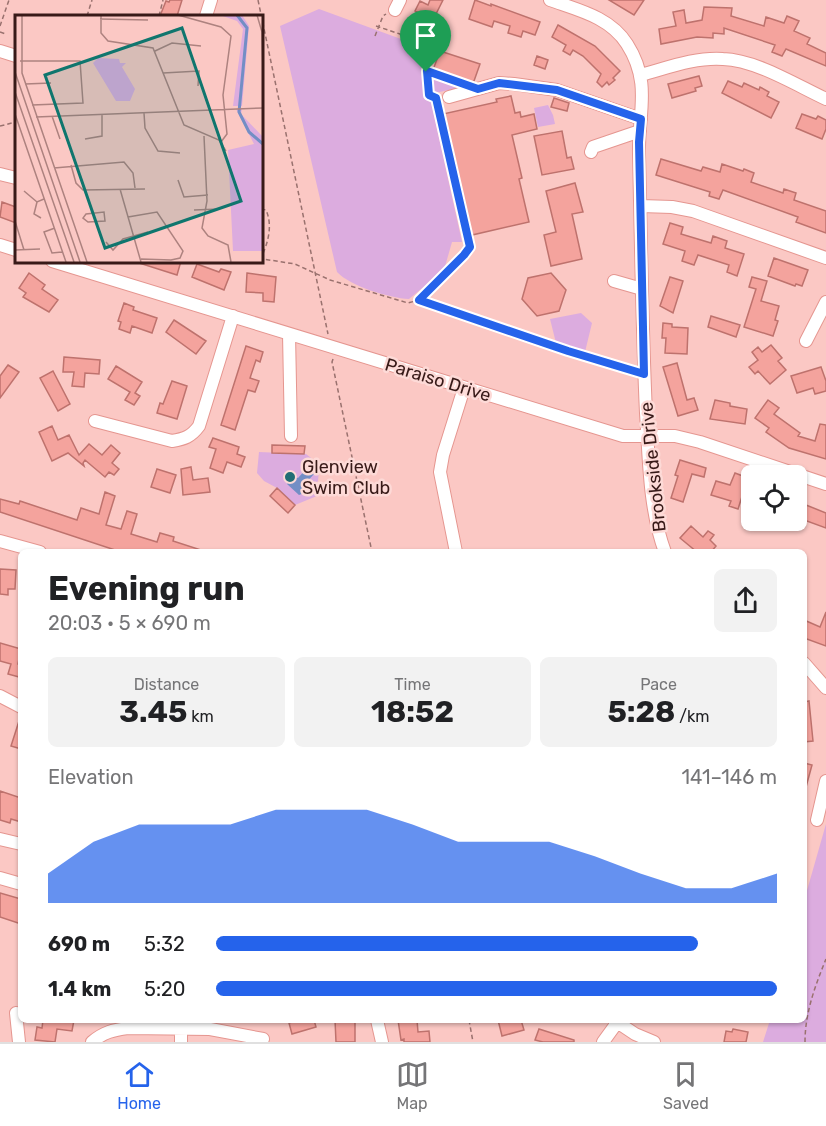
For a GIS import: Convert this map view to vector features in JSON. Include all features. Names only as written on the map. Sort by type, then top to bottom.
[{"type":"street","points":[[206,15],[211,0]]},
{"type":"street","name":"Brookside Drive","points":[[550,0],[589,14],[612,27],[627,44],[641,75],[644,94],[640,125],[644,374],[647,436],[657,531],[664,549]]},
{"type":"street","points":[[0,51],[15,56]]},
{"type":"street","points":[[641,75],[702,60],[723,59],[759,68],[826,99]]},
{"type":"street","points":[[442,98],[499,83],[557,90],[640,125]]},
{"type":"street","points":[[591,152],[593,147],[640,125]]},
{"type":"street","points":[[0,174],[15,178]]},
{"type":"street","points":[[641,206],[672,207],[693,211],[826,258]]},
{"type":"street","points":[[0,245],[15,250]]},
{"type":"street","name":"Paraiso Drive","points":[[55,262],[623,436],[675,436],[700,442],[826,484]]},
{"type":"street","points":[[614,281],[642,289]]},
{"type":"street","points":[[806,341],[826,302]]},
{"type":"street","points":[[95,421],[172,441],[183,440],[192,435],[199,426],[233,316]]},
{"type":"street","points":[[289,334],[291,436]]},
{"type":"street","points":[[455,549],[440,472],[442,455],[464,388]]},
{"type":"street","points":[[0,541],[29,549]]},
{"type":"street","points":[[807,666],[826,688]]},
{"type":"street","points":[[0,696],[18,705]]},
{"type":"street","points":[[817,820],[826,781]]},
{"type":"street","points":[[0,839],[18,843]]},
{"type":"street","points":[[0,878],[18,883]]},
{"type":"street","points":[[16,1013],[19,1042]]},
{"type":"street","points":[[378,1023],[382,1042]]},
{"type":"street","points":[[603,1042],[616,1023]]},
{"type":"street","points":[[620,1023],[635,1034],[654,1042]]},
{"type":"street","points":[[181,1024],[181,1042]]},
{"type":"street","points":[[92,1042],[102,1034],[115,1029],[181,1024],[236,1032],[263,1039]]},
{"type":"path","points":[[0,26],[9,0]]},
{"type":"path","points":[[87,15],[92,0]]},
{"type":"path","points":[[159,15],[163,0]]},
{"type":"path","points":[[258,0],[261,15]]},
{"type":"path","points":[[375,36],[382,16],[397,5]]},
{"type":"path","points":[[262,19],[314,272],[334,357],[332,362],[371,549]]},
{"type":"path","points":[[262,258],[295,264],[330,280],[408,303],[419,300],[470,247],[442,98],[429,95],[427,71],[434,51],[400,34],[377,27]]},
{"type":"path","points":[[0,32],[6,34]]},
{"type":"path","points":[[427,71],[478,89]]},
{"type":"path","points":[[0,126],[15,122]]},
{"type":"path","points":[[262,209],[266,210],[270,219],[268,244],[262,256]]},
{"type":"path","points":[[419,300],[568,351],[644,374]]},
{"type":"path","points":[[807,1021],[808,1010],[826,959]]},
{"type":"path","points":[[470,1023],[473,1042]]},
{"type":"path","points":[[805,1042],[807,1023]]},
{"type":"shaded area","points":[[319,9],[431,50],[424,70],[462,242],[452,242],[444,270],[409,299],[370,290],[351,282],[337,272],[280,26]]},
{"type":"shaded area","points":[[428,75],[459,86],[430,94]]},
{"type":"shaded area","points":[[548,105],[555,124],[538,127],[534,108]]},
{"type":"shaded area","points":[[581,313],[592,323],[585,352],[556,343],[550,319]]},
{"type":"shaded area","name":"Glenview Swim Club","points":[[259,452],[306,454],[315,461],[319,470],[318,481],[312,487],[317,496],[295,505],[257,473]]},
{"type":"shaded area","points":[[826,824],[826,1042],[763,1042],[769,1023],[807,1023],[807,890]]},
{"type":"water","points":[[307,468],[314,474],[304,485],[307,492],[299,495],[287,484],[290,475],[298,478]]},
{"type":"building","points":[[170,0],[182,0],[177,15],[160,15],[166,1]]},
{"type":"building","points":[[430,0],[443,0],[433,20],[415,11],[420,1],[428,5]]},
{"type":"building","points":[[475,0],[540,22],[535,35],[523,31],[521,37],[508,33],[510,26],[494,21],[492,27],[469,19]]},
{"type":"building","points":[[609,0],[644,0],[634,15]]},
{"type":"building","points":[[704,7],[732,8],[731,16],[764,26],[766,17],[784,23],[787,16],[799,21],[794,31],[810,38],[807,44],[826,53],[826,66],[786,49],[782,56],[772,52],[775,45],[724,28],[724,34],[713,33],[713,38],[697,37],[661,44],[659,29],[676,26],[673,12],[684,10],[686,23],[702,20]]},
{"type":"building","points":[[558,25],[595,46],[620,71],[613,78],[615,80],[609,85],[607,82],[602,87],[597,82],[601,74],[583,56],[573,50],[570,55],[563,51],[566,45],[552,37]]},
{"type":"building","points":[[440,51],[480,64],[474,81],[470,83],[433,70]]},
{"type":"building","points":[[537,56],[548,60],[545,69],[534,65]]},
{"type":"building","points":[[699,76],[702,86],[695,88],[696,91],[672,98],[668,84]]},
{"type":"building","points":[[728,81],[742,87],[744,83],[759,90],[760,87],[769,92],[767,96],[779,102],[771,118],[722,93]]},
{"type":"building","points":[[511,96],[515,113],[520,112],[521,117],[534,114],[537,129],[512,135],[529,222],[472,235],[443,114],[497,102],[496,99]]},
{"type":"building","points":[[554,98],[569,103],[567,111],[551,107]]},
{"type":"building","points":[[802,114],[816,119],[818,116],[826,120],[826,129],[822,139],[796,128]]},
{"type":"building","points":[[562,131],[567,158],[571,157],[574,169],[542,175],[534,136]]},
{"type":"building","points":[[661,159],[701,171],[703,167],[720,172],[722,164],[754,173],[751,182],[783,193],[784,189],[796,193],[794,200],[826,211],[826,233],[796,222],[798,217],[723,190],[719,199],[709,196],[710,192],[656,175]]},
{"type":"building","points":[[575,183],[583,212],[572,214],[582,259],[551,266],[544,235],[556,232],[546,191]]},
{"type":"building","points":[[2,202],[15,207],[15,223],[0,217]]},
{"type":"building","points":[[670,223],[683,227],[681,234],[711,243],[713,236],[727,241],[725,248],[744,254],[737,276],[727,272],[729,265],[698,255],[694,265],[682,261],[685,251],[663,244]]},
{"type":"building","points":[[774,258],[808,270],[802,286],[796,284],[795,286],[768,276]]},
{"type":"building","points":[[139,262],[181,262],[177,275]]},
{"type":"building","points":[[197,264],[219,272],[221,269],[231,272],[224,290],[192,277]]},
{"type":"building","points":[[29,273],[45,285],[42,289],[58,300],[49,312],[23,297],[26,293],[19,288]]},
{"type":"building","points":[[247,273],[276,277],[274,302],[263,301],[263,293],[246,292]]},
{"type":"building","points":[[551,273],[566,290],[559,311],[537,316],[522,299],[528,278]]},
{"type":"building","points":[[670,277],[683,281],[673,313],[660,306]]},
{"type":"building","points":[[752,277],[767,281],[761,301],[779,306],[775,320],[778,321],[773,336],[744,327],[756,289],[749,287]]},
{"type":"building","points":[[124,303],[134,307],[133,310],[157,318],[152,333],[132,326],[130,333],[119,329],[121,322],[118,321]]},
{"type":"building","points":[[711,316],[740,325],[736,337],[708,327]]},
{"type":"building","points":[[174,320],[206,341],[196,354],[166,332]]},
{"type":"building","points":[[663,323],[672,324],[672,327],[688,328],[687,354],[665,353],[666,338],[662,338]]},
{"type":"building","points":[[771,345],[782,358],[778,361],[786,370],[770,384],[758,371],[755,374],[749,367],[758,360],[752,352],[758,347],[762,352]]},
{"type":"building","points":[[246,346],[263,352],[260,362],[256,360],[250,378],[259,381],[255,392],[248,390],[235,430],[221,425]]},
{"type":"building","points":[[64,357],[100,360],[99,374],[85,373],[84,387],[72,386],[74,372],[63,372]]},
{"type":"building","points":[[677,363],[687,400],[694,398],[698,410],[678,416],[663,367]]},
{"type":"building","points":[[8,365],[19,372],[0,398],[0,376]]},
{"type":"building","points":[[116,366],[142,382],[135,393],[140,396],[134,405],[125,400],[130,392],[108,379]]},
{"type":"building","points":[[821,367],[826,381],[826,391],[815,394],[813,388],[797,393],[791,376]]},
{"type":"building","points":[[53,371],[70,404],[58,411],[40,378]]},
{"type":"building","points":[[172,381],[187,386],[177,419],[157,413]]},
{"type":"building","points":[[715,400],[747,409],[745,424],[710,419]]},
{"type":"building","points":[[768,400],[779,408],[774,414],[800,433],[798,436],[815,441],[820,424],[826,425],[826,459],[789,448],[766,432],[769,428],[755,418]]},
{"type":"building","points":[[52,426],[58,440],[69,435],[79,455],[89,444],[102,455],[111,445],[120,453],[112,463],[119,469],[114,475],[109,472],[105,477],[85,460],[84,466],[68,453],[52,461],[39,432]]},
{"type":"building","points":[[213,438],[239,447],[237,454],[245,457],[241,467],[227,462],[223,473],[210,468],[216,449],[209,447]]},
{"type":"building","points":[[272,445],[305,446],[304,454],[272,453]]},
{"type":"building","points":[[680,460],[706,468],[704,477],[692,474],[683,502],[671,498]]},
{"type":"building","points":[[191,467],[193,480],[208,478],[210,492],[183,495],[181,469]]},
{"type":"building","points":[[157,469],[176,475],[170,493],[151,487]]},
{"type":"building","points":[[735,473],[741,475],[741,500],[738,509],[729,506],[731,501],[711,495],[716,481],[730,485]]},
{"type":"building","points":[[277,488],[295,505],[288,513],[270,496]]},
{"type":"building","points":[[105,492],[115,496],[106,525],[121,529],[127,511],[137,514],[131,534],[157,542],[160,533],[174,537],[173,541],[198,549],[112,549],[0,512],[0,499],[19,504],[20,501],[77,520],[81,508],[99,514]]},
{"type":"building","points":[[807,505],[826,513],[826,528],[807,521]]},
{"type":"building","points":[[691,526],[703,537],[708,531],[714,535],[710,540],[716,546],[714,549],[693,549],[680,538]]},
{"type":"building","points":[[0,569],[16,570],[15,589],[8,589],[8,595],[0,594]]},
{"type":"building","points":[[826,612],[826,646],[807,639],[807,621],[820,627]]},
{"type":"building","points":[[0,643],[18,648],[18,677],[8,674],[11,664],[0,661]]},
{"type":"building","points":[[807,701],[809,701],[813,741],[807,742]]},
{"type":"building","points":[[18,724],[18,748],[11,746]]},
{"type":"building","points":[[807,764],[812,765],[807,783]]},
{"type":"building","points":[[0,791],[18,797],[18,821],[11,819],[10,823],[0,820]]},
{"type":"building","points":[[0,893],[18,898],[18,923],[0,917]]},
{"type":"building","points":[[43,1023],[73,1023],[72,1031],[57,1029],[55,1042],[35,1040],[37,1027],[42,1028]]},
{"type":"building","points":[[289,1023],[315,1023],[316,1027],[292,1034]]},
{"type":"building","points":[[335,1023],[355,1023],[355,1042],[336,1042]]},
{"type":"building","points":[[398,1023],[417,1023],[418,1032],[429,1031],[430,1042],[401,1040]]},
{"type":"building","points":[[499,1023],[522,1023],[524,1030],[502,1036]]},
{"type":"building","points":[[539,1029],[574,1040],[574,1042],[535,1040]]},
{"type":"building","points":[[733,1029],[748,1032],[746,1042],[724,1042],[726,1031],[732,1032]]},
{"type":"place","name":"Glenview Swim Club","points":[[290,477]]},
{"type":"route","points":[[426,72],[478,89],[499,83],[557,90],[641,119],[639,142],[644,374],[568,351],[419,300],[470,247],[436,98],[429,95],[426,72]]}]
